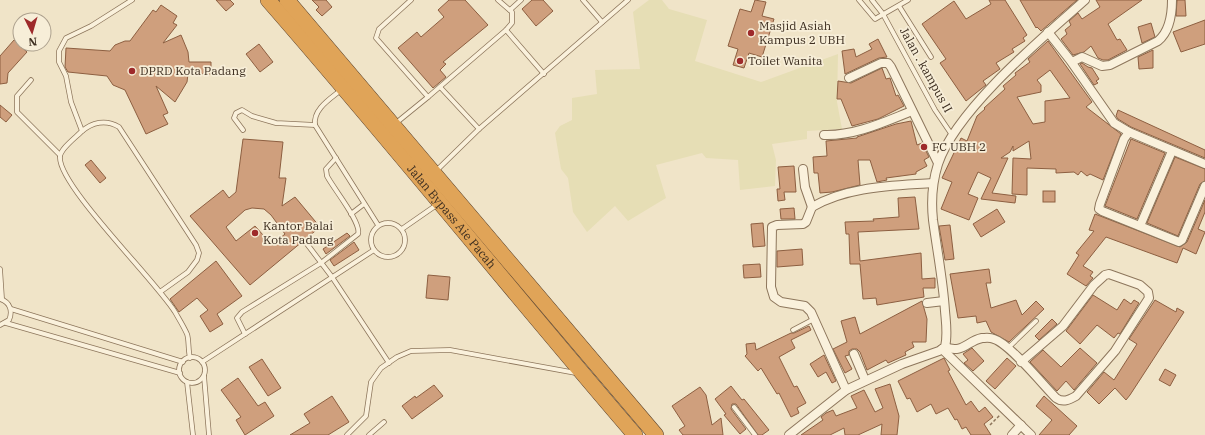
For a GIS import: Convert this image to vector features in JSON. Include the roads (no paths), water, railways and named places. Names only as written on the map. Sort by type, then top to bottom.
[{"type":"highway","name":"Jalan Bypass Aie Pacah","points":[[268,0],[350,82],[440,203],[586,379],[635,435]]},
{"type":"highway","points":[[287,0],[350,82],[394,125],[435,172],[656,435]]},
{"type":"highway","points":[[586,379],[602,372]]},
{"type":"street","points":[[943,348],[947,333],[931,194],[938,163],[952,135],[985,95],[1048,32],[1085,0]]},
{"type":"street","points":[[1072,62],[1082,57],[1102,66],[1110,65],[1158,40],[1164,35],[1168,26],[1172,0]]},
{"type":"street","points":[[1048,32],[1072,62],[1114,123],[1129,132],[1205,164]]},
{"type":"street","points":[[849,78],[881,63],[888,63],[938,163]]},
{"type":"street","points":[[824,134],[836,135],[871,127],[912,110]]},
{"type":"street","points":[[1129,132],[1124,139],[1099,209],[1180,242],[1205,186]]},
{"type":"street","points":[[1140,226],[1172,151]]},
{"type":"street","points":[[803,169],[805,187],[812,207],[806,222],[803,224],[777,224],[772,227],[771,287],[774,297],[777,300],[806,306],[815,319],[846,390]]},
{"type":"street","points":[[812,207],[844,193],[882,187],[933,182]]},
{"type":"street","points":[[789,435],[846,390],[865,380],[943,348],[952,350],[966,346],[980,338],[994,339],[1007,348],[1056,398],[1060,401],[1070,400],[1076,396],[1115,351],[1149,298],[1148,292],[1140,285],[1109,274],[1105,275],[1094,285],[1063,326],[1021,362]]},
{"type":"street","points":[[927,302],[944,301]]},
{"type":"street","points":[[943,348],[1031,435]]},
{"type":"street","points":[[854,354],[865,380]]},
{"type":"street","points":[[1012,435],[1021,425]]},
{"type":"lane","points":[[82,131],[71,102],[66,76],[59,62],[59,50],[66,38],[91,26],[132,0]]},
{"type":"lane","points":[[412,0],[379,29],[376,38],[428,97]]},
{"type":"lane","points":[[394,125],[441,88],[506,30],[513,18],[510,10],[498,0]]},
{"type":"lane","points":[[510,10],[521,0]]},
{"type":"lane","points":[[583,0],[602,22]]},
{"type":"lane","points":[[435,172],[479,129],[628,0]]},
{"type":"lane","points":[[859,0],[875,19],[908,0]]},
{"type":"lane","name":"Jalan . kampus II","points":[[872,0],[883,14],[935,110],[952,135]]},
{"type":"lane","points":[[899,6],[931,57]]},
{"type":"lane","points":[[506,30],[544,74]]},
{"type":"lane","points":[[31,80],[17,96],[15,101],[16,112],[60,155],[62,172],[95,216],[160,292],[175,312],[187,334],[187,347],[190,358]]},
{"type":"lane","points":[[350,82],[319,110],[314,118],[315,125],[378,225]]},
{"type":"lane","points":[[441,88],[479,129]]},
{"type":"lane","points":[[243,130],[234,118],[236,113],[242,110],[252,116],[276,123],[315,125]]},
{"type":"lane","points":[[60,155],[82,131],[95,123],[110,123],[119,127],[196,245],[199,253],[193,266],[160,292]]},
{"type":"lane","points":[[245,334],[237,318],[242,312],[321,262],[358,234],[359,229],[351,214],[327,176],[326,169],[336,158]]},
{"type":"lane","points":[[402,229],[440,203]]},
{"type":"lane","points":[[351,214],[364,204]]},
{"type":"lane","points":[[391,222],[402,229],[405,242],[398,254],[385,257],[379,255],[374,250],[370,244],[370,237],[373,230],[378,225],[391,222]]},
{"type":"lane","points":[[307,244],[332,277],[389,363]]},
{"type":"lane","points":[[202,362],[374,250]]},
{"type":"lane","points":[[0,269],[1,299],[8,304],[11,309],[11,316],[6,323]]},
{"type":"lane","points":[[11,309],[183,362]]},
{"type":"lane","points":[[793,330],[815,319]]},
{"type":"lane","points":[[1007,348],[1036,321]]},
{"type":"lane","points":[[0,325],[6,323],[180,373],[187,382],[193,435]]},
{"type":"lane","points":[[347,435],[366,416],[371,382],[381,368],[411,351],[450,350],[586,379]]},
{"type":"lane","points":[[180,373],[183,362],[190,358],[198,358],[205,368],[204,376],[209,435]]},
{"type":"lane","points":[[187,382],[199,381],[204,376]]},
{"type":"lane","points":[[734,407],[755,435]]},
{"type":"lane","points":[[369,435],[384,422]]},
{"type":"place","name":"Masjid Asiah Kampus 2 UBH","points":[[751,33]]},
{"type":"place","name":"Toilet Wanita","points":[[740,61]]},
{"type":"place","name":"DPRD Kota Padang","points":[[132,71]]},
{"type":"place","name":"FC UBH 2","points":[[924,147]]},
{"type":"place","name":"Kantor Balai Kota Padang","points":[[255,233]]}]
